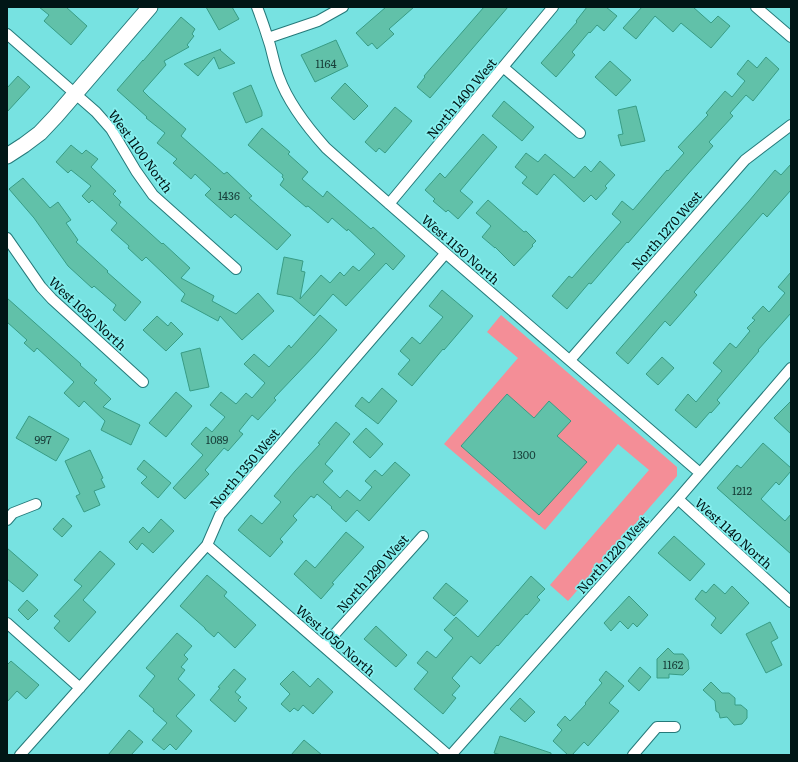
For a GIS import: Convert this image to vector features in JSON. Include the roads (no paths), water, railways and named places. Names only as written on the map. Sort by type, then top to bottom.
[{"type":"street","points":[[7,156],[40,133],[150,7]]},
{"type":"street","name":"West 1150 North","points":[[257,7],[268,38],[279,78],[303,120],[326,148],[445,254],[700,473]]},
{"type":"street","points":[[268,38],[318,21],[343,7]]},
{"type":"street","name":"North 1400 West","points":[[389,204],[553,7]]},
{"type":"street","points":[[756,7],[791,37]]},
{"type":"street","name":"West 1100 North","points":[[7,34],[96,112],[111,129],[136,170],[154,195],[236,269]]},
{"type":"street","points":[[503,68],[580,133]]},
{"type":"street","name":"North 1270 West","points":[[570,360],[745,160],[791,125]]},
{"type":"street","name":"West 1050 North","points":[[7,238],[44,291],[143,382]]},
{"type":"street","name":"North 1350 West","points":[[20,755],[207,545],[220,515],[445,254]]},
{"type":"street","name":"North 1220 West","points":[[451,755],[790,372]]},
{"type":"street","name":"West 1140 North","points":[[678,499],[791,602]]},
{"type":"street","points":[[7,520],[13,513],[36,504]]},
{"type":"street","name":"North 1290 West","points":[[324,646],[423,536]]},
{"type":"street","name":"West 1050 North","points":[[207,545],[448,755]]},
{"type":"street","points":[[7,623],[80,688]]},
{"type":"street","points":[[633,755],[657,727],[675,727]]}]
